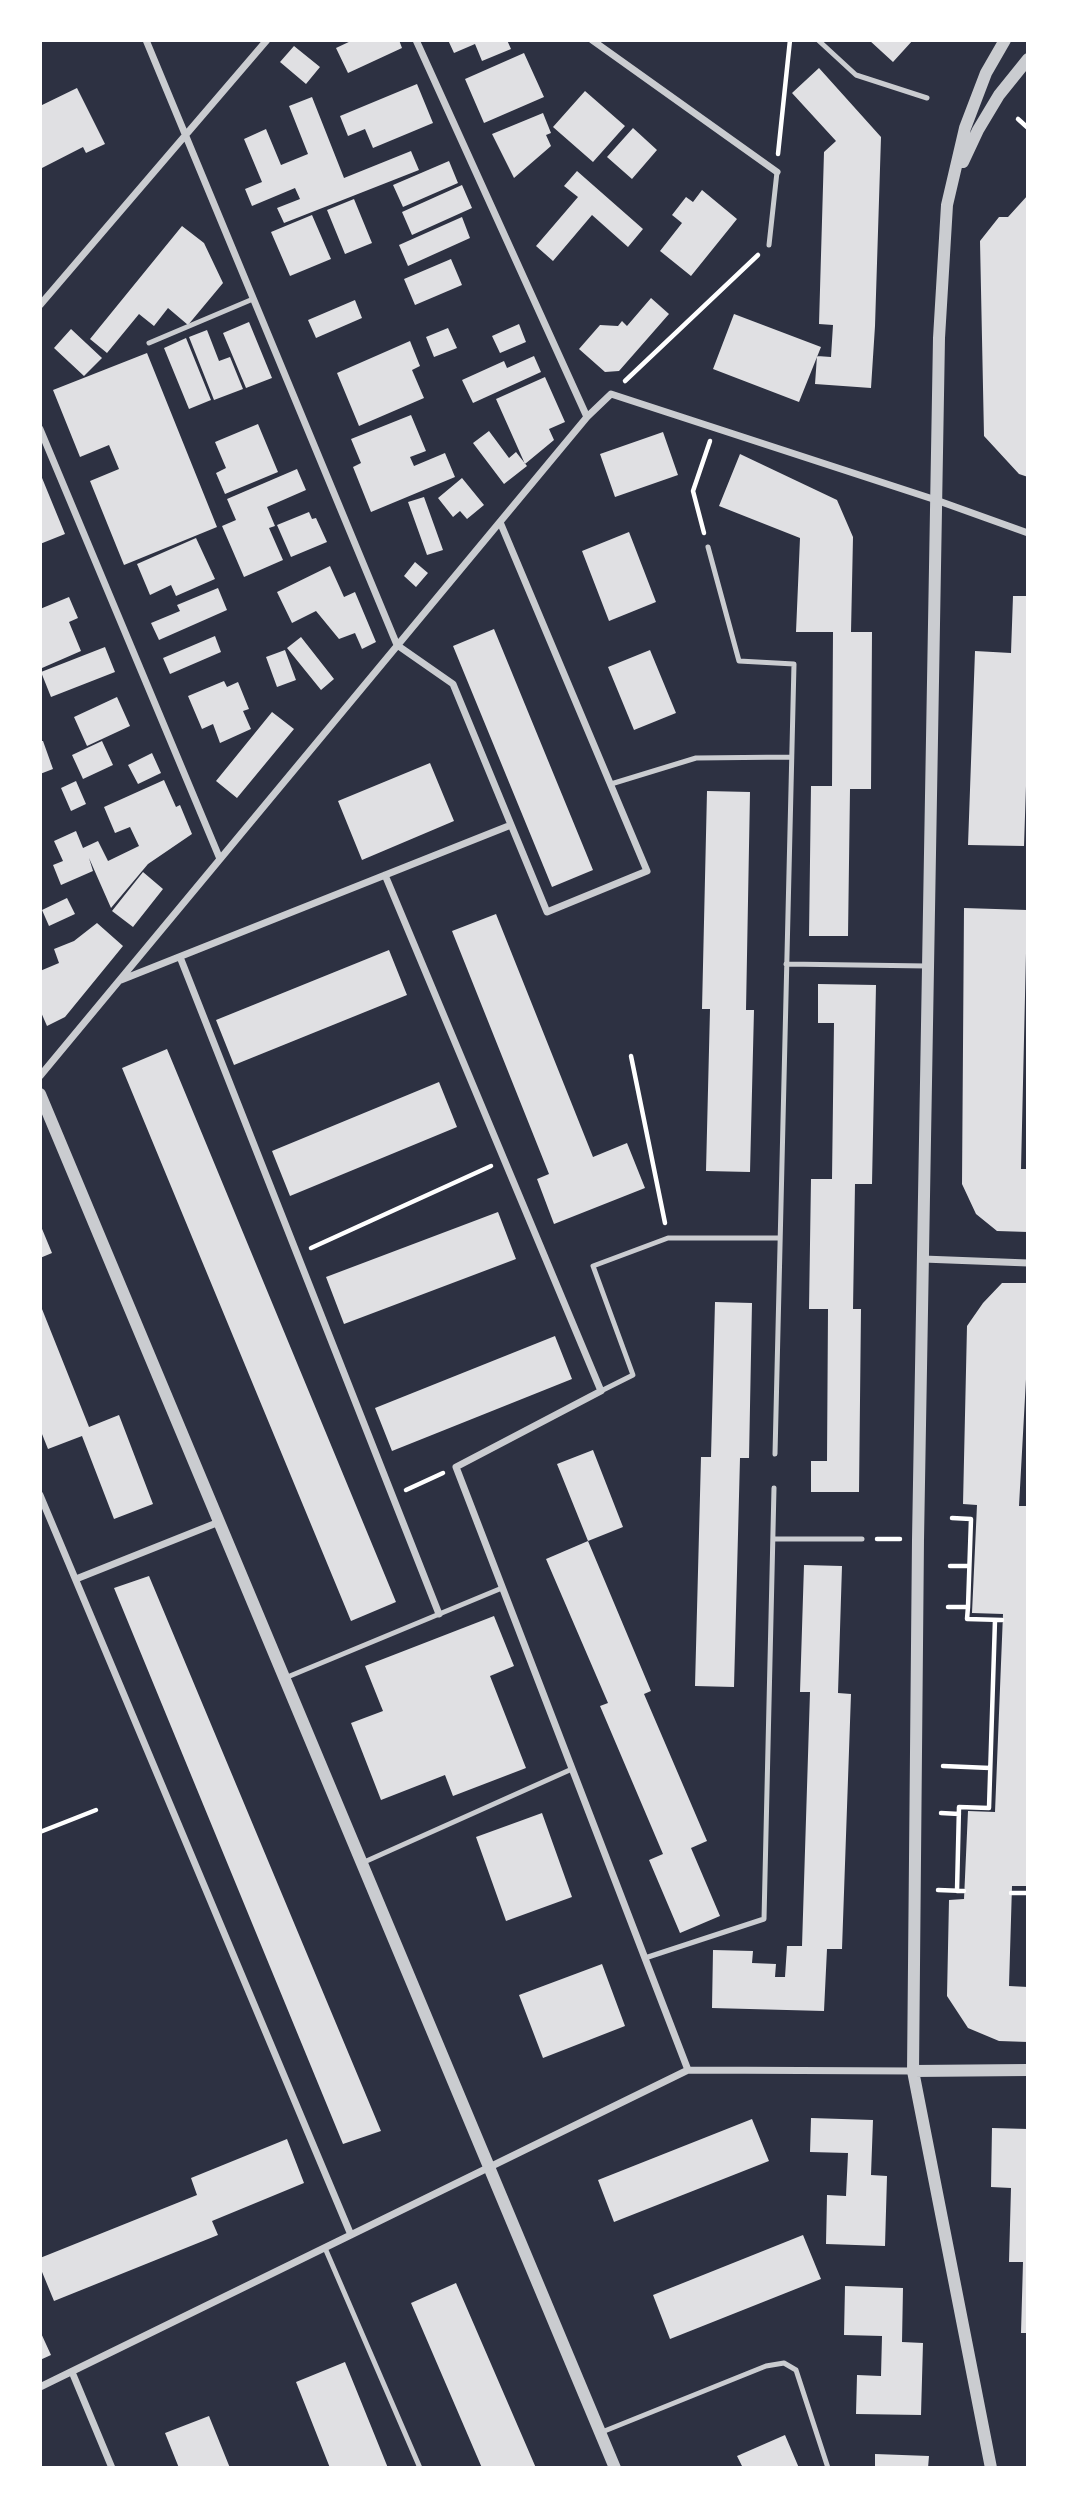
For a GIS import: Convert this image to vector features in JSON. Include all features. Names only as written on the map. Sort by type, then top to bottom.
[{"type":"street","points":[[146,40],[397,645],[453,684],[547,912],[647,871],[500,522]]},
{"type":"street","points":[[40,305],[267,40]]},
{"type":"street","points":[[416,40],[587,417]]},
{"type":"street","points":[[592,40],[776,172]]},
{"type":"street","points":[[991,2468],[913,2071],[918,1539],[939,338],[947,205],[965,128],[986,73],[1004,40]]},
{"type":"street","points":[[947,205],[978,130],[999,96],[1028,59]]},
{"type":"street","points":[[40,1076],[587,417],[611,394],[936,500],[1028,533]]},
{"type":"street","points":[[40,429],[220,859]]},
{"type":"street","points":[[118,982],[511,825]]},
{"type":"street","points":[[385,876],[601,1391],[456,1466],[688,2070]]},
{"type":"street","points":[[180,957],[439,1614]]},
{"type":"street","points":[[40,1094],[46,1122],[285,1678],[615,2468]]},
{"type":"street","points":[[923,1259],[1028,1263]]},
{"type":"street","points":[[40,1495],[351,2235]]},
{"type":"street","points":[[76,1579],[219,1522]]},
{"type":"street","points":[[40,2387],[688,2070],[1028,2070]]},
{"type":"street","points":[[72,2372],[112,2468]]},
{"type":"lane","points":[[818,40],[856,75],[927,98]]},
{"type":"lane","points":[[769,244],[776,172]]},
{"type":"lane","points":[[149,343],[253,299]]},
{"type":"lane","points":[[708,547],[739,662],[794,664],[775,1454]]},
{"type":"lane","points":[[611,783],[696,758],[791,757]]},
{"type":"lane","points":[[786,964],[928,966]]},
{"type":"lane","points":[[601,1391],[633,1375],[593,1266],[668,1238],[779,1238]]},
{"type":"lane","points":[[645,1958],[764,1919],[775,1488]]},
{"type":"lane","points":[[773,1539],[862,1539]]},
{"type":"lane","points":[[285,1678],[502,1588]]},
{"type":"lane","points":[[362,1863],[572,1769]]},
{"type":"lane","points":[[325,2248],[420,2468]]},
{"type":"lane","points":[[601,2432],[766,2366],[784,2363],[796,2370],[828,2468]]},
{"type":"path","points":[[776,172],[790,40]]},
{"type":"path","points":[[1018,119],[1028,128]]},
{"type":"path","points":[[611,394],[769,244]]},
{"type":"path","points":[[708,547],[693,491],[715,428]]},
{"type":"path","points":[[631,1056],[668,1238]]},
{"type":"path","points":[[298,1254],[504,1161]]},
{"type":"path","points":[[393,1496],[456,1466]]},
{"type":"path","points":[[952,1518],[971,1519],[967,1619],[1002,1620]]},
{"type":"path","points":[[862,1539],[918,1539]]},
{"type":"path","points":[[950,1566],[969,1566]]},
{"type":"path","points":[[948,1607],[968,1607]]},
{"type":"path","points":[[957,1891],[959,1807],[989,1808],[995,1620]]},
{"type":"path","points":[[943,1766],[990,1768]]},
{"type":"path","points":[[40,1832],[96,1810]]},
{"type":"path","points":[[941,1812],[959,1814]]},
{"type":"path","points":[[938,1890],[964,1891]]},
{"type":"path","points":[[1012,1893],[1028,1893]]},
{"type":"building","points":[[353,40],[399,40],[402,48],[348,73],[336,48]]},
{"type":"building","points":[[448,40],[507,40],[511,49],[482,61],[475,44],[454,53]]},
{"type":"building","points":[[869,40],[913,40],[893,62]]},
{"type":"building","points":[[294,46],[320,67],[306,84],[280,62]]},
{"type":"building","points":[[524,53],[544,97],[484,123],[465,79]]},
{"type":"building","points":[[819,68],[881,137],[871,388],[815,384],[817,356],[831,357],[833,325],[819,324],[824,152],[836,141],[792,93]]},
{"type":"building","points":[[417,84],[433,123],[373,148],[365,129],[348,136],[340,116]]},
{"type":"building","points":[[77,88],[105,144],[86,153],[83,147],[40,169],[40,106]]},
{"type":"building","points":[[585,91],[625,126],[593,162],[553,127]]},
{"type":"building","points":[[312,97],[344,178],[411,151],[419,170],[284,223],[277,208],[300,199],[295,188],[252,206],[245,189],[262,182],[244,139],[266,129],[281,165],[308,154],[289,106]]},
{"type":"building","points":[[543,113],[551,133],[546,135],[551,146],[514,178],[492,134]]},
{"type":"building","points":[[633,128],[657,150],[632,179],[607,157]]},
{"type":"building","points":[[449,161],[458,183],[403,207],[393,185]]},
{"type":"building","points":[[577,171],[643,229],[628,247],[592,215],[553,261],[536,246],[578,197],[564,186]]},
{"type":"building","points":[[462,185],[472,208],[412,235],[402,212]]},
{"type":"building","points":[[702,190],[737,219],[691,276],[660,251],[682,223],[672,215],[686,197],[693,202]]},
{"type":"building","points":[[1028,195],[1028,477],[1019,474],[984,436],[980,241],[999,217],[1008,217]]},
{"type":"building","points":[[354,199],[372,243],[345,254],[327,210]]},
{"type":"building","points":[[312,215],[331,259],[290,276],[271,232]]},
{"type":"building","points":[[462,217],[470,238],[408,266],[399,245]]},
{"type":"building","points":[[182,226],[204,243],[223,283],[188,325],[168,308],[154,326],[139,314],[107,353],[90,339]]},
{"type":"building","points":[[451,259],[462,285],[415,305],[404,279]]},
{"type":"building","points":[[651,298],[669,314],[619,371],[605,372],[579,349],[600,325],[618,326],[622,321],[627,326]]},
{"type":"building","points":[[355,300],[362,318],[316,338],[308,320]]},
{"type":"building","points":[[734,314],[821,347],[799,402],[713,369]]},
{"type":"building","points":[[249,322],[272,378],[246,388],[223,333]]},
{"type":"building","points":[[519,324],[526,342],[500,353],[492,336]]},
{"type":"building","points":[[448,328],[457,348],[434,357],[426,337]]},
{"type":"building","points":[[71,329],[102,358],[84,376],[54,348]]},
{"type":"building","points":[[207,330],[219,361],[230,357],[243,389],[214,400],[189,337]]},
{"type":"building","points":[[186,338],[211,400],[189,409],[164,348]]},
{"type":"building","points":[[410,341],[420,366],[412,370],[424,398],[359,426],[337,373]]},
{"type":"building","points":[[147,353],[217,527],[124,565],[90,481],[119,469],[109,445],[80,457],[53,390]]},
{"type":"building","points":[[534,356],[541,372],[473,403],[462,380],[504,361],[507,368]]},
{"type":"building","points":[[545,377],[565,422],[549,429],[554,440],[525,464],[496,399]]},
{"type":"building","points":[[411,415],[426,451],[410,457],[414,466],[445,453],[455,477],[371,512],[353,467],[361,463],[351,439]]},
{"type":"building","points":[[258,424],[278,472],[225,494],[216,473],[226,468],[215,442]]},
{"type":"building","points":[[489,431],[509,458],[516,452],[527,466],[504,484],[473,443]]},
{"type":"building","points":[[663,432],[678,475],[615,497],[600,454]]},
{"type":"building","points":[[740,454],[837,500],[853,537],[851,632],[872,632],[871,789],[850,789],[848,936],[809,936],[811,786],[832,786],[833,632],[796,632],[800,538],[719,506]]},
{"type":"building","points":[[297,469],[306,490],[267,507],[275,526],[269,528],[283,560],[244,577],[222,526],[236,520],[227,499]]},
{"type":"building","points":[[40,473],[65,534],[40,544]]},
{"type":"building","points":[[462,478],[484,505],[467,519],[460,511],[453,517],[438,498]]},
{"type":"building","points":[[424,497],[443,550],[427,555],[408,502]]},
{"type":"building","points":[[309,512],[312,519],[316,518],[327,542],[291,557],[277,525]]},
{"type":"building","points":[[629,532],[656,602],[609,621],[582,551]]},
{"type":"building","points":[[196,538],[215,579],[176,596],[171,585],[150,595],[137,564]]},
{"type":"building","points":[[415,562],[428,573],[416,587],[404,576]]},
{"type":"building","points":[[330,566],[344,597],[355,592],[376,642],[362,649],[355,633],[339,639],[316,611],[292,623],[277,592]]},
{"type":"building","points":[[218,588],[227,610],[159,640],[151,623],[180,611],[177,605]]},
{"type":"building","points":[[1013,596],[1028,596],[1024,846],[968,845],[975,651],[1011,653]]},
{"type":"building","points":[[69,597],[78,618],[69,622],[81,651],[42,668],[40,609]]},
{"type":"building","points":[[494,629],[593,870],[552,887],[453,646]]},
{"type":"building","points":[[215,636],[221,652],[170,674],[163,658]]},
{"type":"building","points":[[301,637],[334,679],[321,690],[287,648]]},
{"type":"building","points":[[105,647],[115,672],[51,697],[41,672]]},
{"type":"building","points":[[285,650],[296,680],[277,687],[266,657]]},
{"type":"building","points":[[650,650],[676,713],[634,730],[608,667]]},
{"type":"building","points":[[224,681],[227,687],[238,682],[249,709],[243,711],[251,729],[220,743],[213,724],[202,729],[188,696]]},
{"type":"building","points":[[117,697],[130,726],[87,746],[74,717]]},
{"type":"building","points":[[272,712],[294,729],[237,798],[216,781]]},
{"type":"building","points":[[40,741],[43,741],[53,769],[40,774]]},
{"type":"building","points":[[102,741],[113,765],[83,779],[72,755]]},
{"type":"building","points":[[152,753],[161,773],[138,784],[128,765]]},
{"type":"building","points":[[430,763],[454,821],[362,860],[338,801]]},
{"type":"building","points":[[164,780],[176,807],[180,805],[192,834],[148,864],[111,908],[89,858],[93,871],[61,885],[53,865],[63,861],[54,841],[76,831],[83,848],[98,841],[108,861],[139,846],[130,827],[115,833],[104,807]]},
{"type":"building","points":[[76,781],[86,804],[71,811],[61,788]]},
{"type":"building","points":[[707,791],[750,792],[746,1010],[754,1010],[750,1172],[706,1171],[710,1009],[702,1009]]},
{"type":"building","points":[[143,872],[163,889],[133,927],[112,911]]},
{"type":"building","points":[[67,898],[75,914],[49,926],[42,910]]},
{"type":"building","points":[[964,908],[1027,910],[1021,1169],[1028,1169],[1028,1232],[997,1231],[976,1214],[962,1184]]},
{"type":"building","points":[[496,914],[593,1157],[627,1143],[645,1188],[554,1224],[537,1179],[549,1174],[452,931]]},
{"type":"building","points":[[97,923],[123,946],[65,1017],[47,1026],[40,1010],[40,971],[59,963],[54,949],[74,941]]},
{"type":"building","points":[[389,950],[407,995],[234,1065],[216,1020]]},
{"type":"building","points":[[818,984],[876,985],[872,1184],[855,1184],[853,1309],[861,1309],[859,1492],[811,1492],[811,1461],[827,1461],[828,1309],[809,1309],[811,1179],[832,1179],[834,1023],[818,1023]]},
{"type":"building","points":[[167,1049],[396,1602],[351,1621],[122,1068]]},
{"type":"building","points":[[439,1082],[457,1127],[290,1196],[272,1151]]},
{"type":"building","points":[[498,1212],[516,1259],[344,1324],[326,1277]]},
{"type":"building","points":[[40,1224],[52,1253],[40,1258]]},
{"type":"building","points":[[1002,1283],[1028,1283],[1028,1343],[1019,1506],[1028,1506],[1028,1886],[1012,1886],[1009,1986],[1028,1987],[1028,2042],[999,2041],[968,2028],[947,1996],[949,1900],[964,1899],[968,1811],[995,1812],[1003,1614],[972,1613],[977,1505],[963,1504],[967,1326],[983,1303]]},
{"type":"building","points":[[715,1302],[752,1303],[749,1458],[740,1458],[734,1687],[695,1686],[701,1457],[711,1457]]},
{"type":"building","points":[[40,1304],[89,1427],[119,1415],[153,1504],[114,1519],[82,1436],[48,1449],[40,1429]]},
{"type":"building","points":[[555,1336],[572,1379],[392,1451],[375,1408]]},
{"type":"building","points":[[593,1450],[623,1527],[588,1541],[557,1464]]},
{"type":"building","points":[[588,1541],[651,1691],[644,1694],[707,1841],[691,1848],[720,1916],[680,1933],[649,1860],[663,1854],[600,1706],[608,1703],[546,1559]]},
{"type":"building","points":[[804,1565],[842,1566],[838,1693],[851,1694],[842,1949],[827,1949],[824,2011],[712,2008],[713,1950],[753,1951],[752,1963],[776,1964],[775,1977],[785,1977],[787,1946],[802,1946],[810,1692],[800,1692]]},
{"type":"building","points":[[149,1576],[381,2131],[343,2144],[114,1588]]},
{"type":"building","points":[[494,1616],[514,1666],[490,1676],[526,1768],[453,1796],[445,1775],[381,1800],[351,1723],[383,1711],[365,1666]]},
{"type":"building","points":[[542,1813],[572,1897],[506,1921],[476,1837]]},
{"type":"building","points":[[602,1964],[625,2026],[543,2058],[519,1995]]},
{"type":"building","points":[[811,2118],[873,2120],[871,2175],[887,2176],[885,2246],[826,2244],[827,2195],[846,2196],[848,2153],[810,2152]]},
{"type":"building","points":[[752,2119],[769,2161],[614,2222],[598,2180]]},
{"type":"building","points":[[992,2128],[1028,2129],[1028,2333],[1021,2333],[1023,2262],[1009,2262],[1011,2188],[991,2187]]},
{"type":"building","points":[[287,2139],[304,2183],[212,2221],[218,2235],[54,2301],[40,2267],[40,2258],[197,2195],[191,2178]]},
{"type":"building","points":[[803,2235],[821,2279],[670,2339],[653,2295]]},
{"type":"building","points":[[456,2283],[536,2468],[482,2468],[411,2303]]},
{"type":"building","points":[[845,2286],[903,2288],[902,2342],[923,2343],[921,2415],[856,2414],[857,2375],[881,2376],[882,2336],[844,2335]]},
{"type":"building","points":[[40,2331],[51,2355],[40,2360]]},
{"type":"building","points":[[345,2362],[388,2468],[330,2468],[296,2382]]},
{"type":"building","points":[[209,2416],[230,2468],[179,2468],[165,2433]]},
{"type":"building","points":[[785,2435],[799,2468],[743,2468],[737,2456]]},
{"type":"building","points":[[875,2454],[929,2456],[928,2468],[875,2468]]}]
